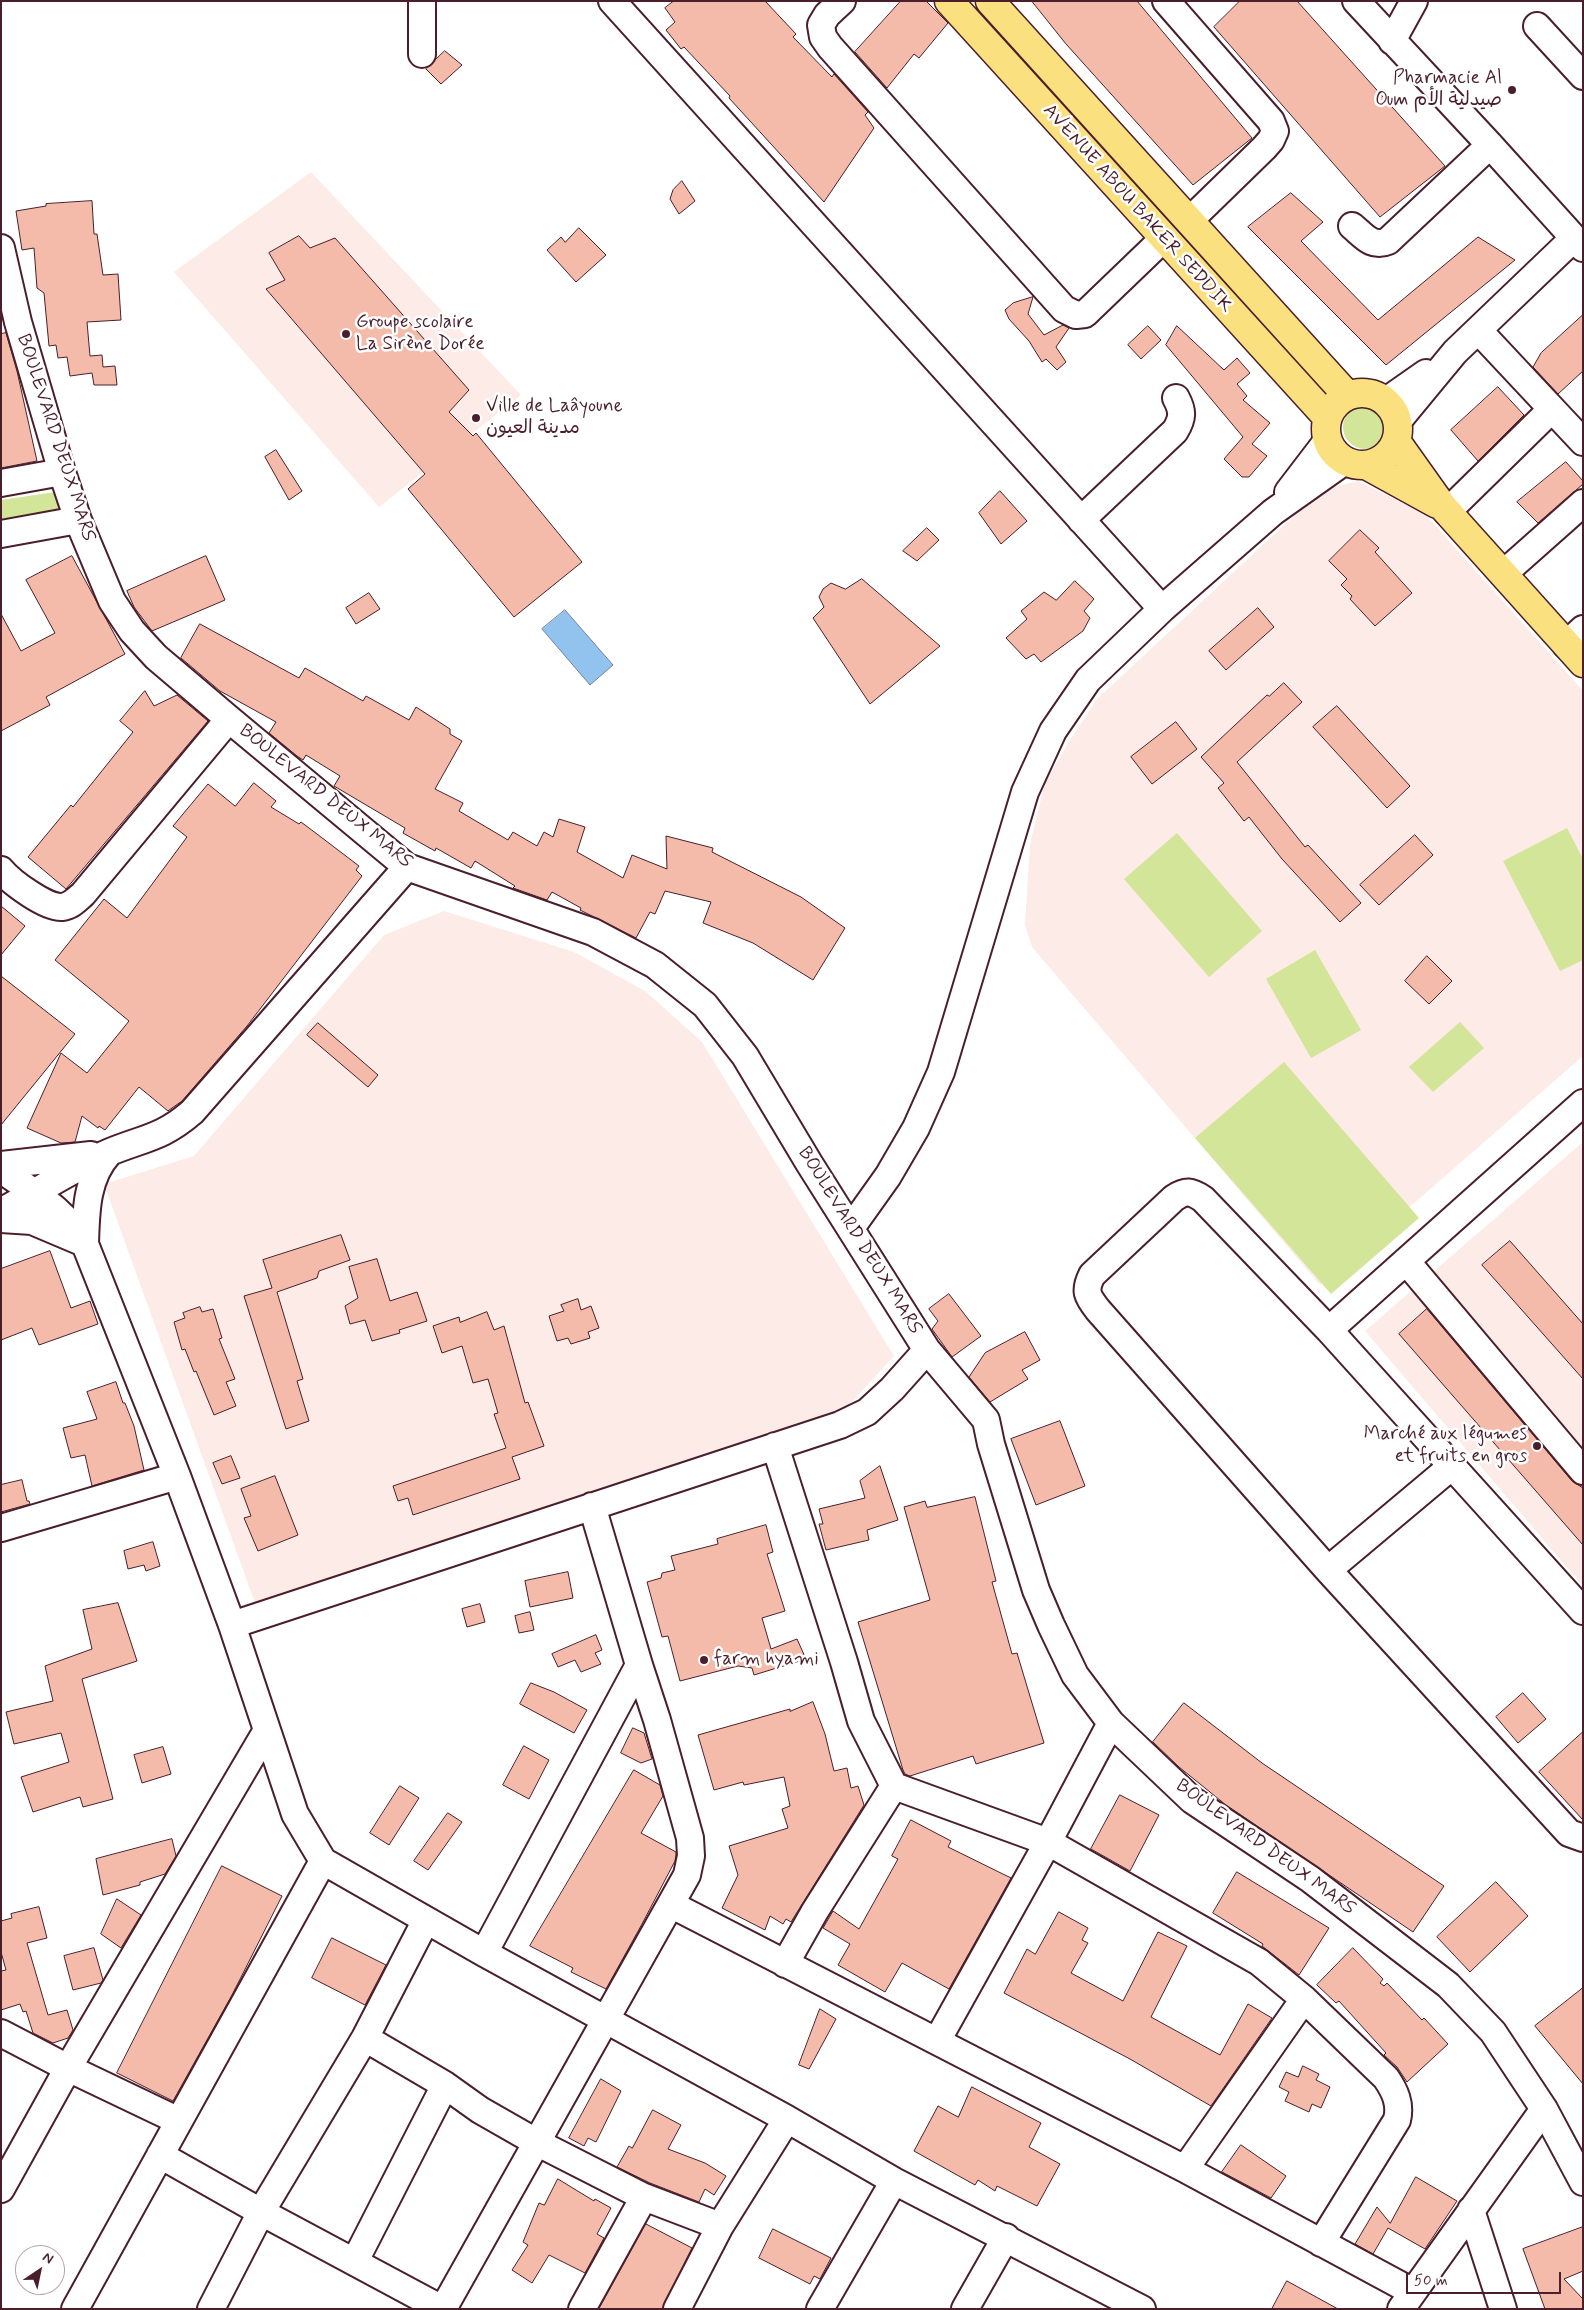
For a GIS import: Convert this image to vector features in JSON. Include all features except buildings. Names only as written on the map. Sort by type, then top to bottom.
[{"type":"main road","name":"AVENUE ABOU BAKER SEDDIK","points":[[949,1],[1164,239],[1327,429]]},
{"type":"main road","name":"AVENUE ABOU BAKER SEDDIK","points":[[990,1],[1347,395]]},
{"type":"main road","points":[[1445,510],[1356,463],[1338,456],[1327,429],[1335,404],[1347,395],[1360,392],[1374,394],[1393,421],[1445,510],[1503,574],[1577,646]]},
{"type":"main road","points":[[1356,463],[1384,457],[1393,421]]},
{"type":"street","points":[[422,1],[422,54]]},
{"type":"street","points":[[842,1],[827,15],[821,25],[824,37],[830,47],[1064,309],[1076,315],[1085,314],[1164,239]]},
{"type":"street","points":[[1166,1],[1271,121],[1275,132],[1264,148],[1189,221]]},
{"type":"street","points":[[1356,1],[1490,145],[1576,233],[1455,352],[1393,421]]},
{"type":"street","points":[[1392,41],[1414,1]]},
{"type":"street","points":[[614,2],[1162,609]]},
{"type":"street","points":[[1537,26],[1583,76]]},
{"type":"street","points":[[1352,226],[1371,242],[1380,245],[1388,241],[1490,145]]},
{"type":"street","name":"BOULEVARD DEUX MARS","points":[[1,248],[10,324],[78,520],[112,601],[132,631],[156,657],[229,720],[407,867],[593,932],[655,965],[704,1005],[745,1056],[927,1350],[986,1420],[991,1444],[1036,1590],[1050,1626],[1075,1675],[1111,1723],[1192,1800],[1310,1879],[1448,1985],[1493,2032],[1544,2108],[1583,2182]]},
{"type":"street","points":[[1478,330],[1581,438]]},
{"type":"street","points":[[1080,520],[1175,431],[1182,421],[1182,408],[1176,398]]},
{"type":"street","points":[[1445,510],[1552,409]]},
{"type":"street","points":[[1273,512],[1327,429]]},
{"type":"street","points":[[851,1228],[888,1176],[911,1136],[941,1072],[1025,792],[1053,731],[1088,680],[1162,609],[1273,512],[1356,463]]},
{"type":"street","points":[[1,483],[62,472]]},
{"type":"street","points":[[1503,574],[1583,503]]},
{"type":"street","points":[[1,534],[78,520]]},
{"type":"street","points":[[3,876],[49,904],[61,907],[72,904],[83,894],[229,720]]},
{"type":"street","points":[[2,1214],[35,1193],[109,1153],[175,1127],[192,1112],[407,867]]},
{"type":"street","points":[[1329,1330],[1583,1104]]},
{"type":"street","points":[[4,1169],[109,1153]]},
{"type":"street","points":[[85,1244],[86,1210],[90,1189],[95,1171],[109,1153]]},
{"type":"street","points":[[4,1169],[71,1222],[85,1244],[177,1476],[232,1625],[295,1814],[323,1861],[484,1954],[605,2018],[894,2181],[1006,2237],[1142,2309]]},
{"type":"street","points":[[2,1214],[12,1196],[13,1189],[4,1169]]},
{"type":"street","points":[[1583,1611],[1329,1330],[1203,1199],[1192,1191],[1183,1192],[1174,1198],[1092,1275],[1086,1286],[1089,1298],[1098,1310],[1328,1570],[1569,1833],[1583,1838]]},
{"type":"street","points":[[2,1214],[32,1221],[85,1244]]},
{"type":"street","points":[[1406,1261],[1583,1471]]},
{"type":"street","points":[[232,1625],[840,1426],[867,1412],[892,1389],[927,1350]]},
{"type":"street","points":[[775,1446],[861,1721],[894,1786],[1048,1842],[1259,1962],[1304,1999],[1386,2078],[1394,2090],[1400,2110],[1397,2120],[1321,2243]]},
{"type":"street","points":[[1328,1570],[1452,1466]]},
{"type":"street","points":[[1,1528],[177,1476]]},
{"type":"street","points":[[160,2155],[261,2212],[442,2309],[605,2018],[672,1905],[687,1875],[691,1856],[690,1838],[657,1720],[592,1506]]},
{"type":"street","points":[[484,1954],[639,1665]]},
{"type":"street","points":[[937,2040],[1048,1842],[1111,1723]]},
{"type":"street","points":[[1,2189],[68,2068],[267,1730]]},
{"type":"street","points":[[785,1964],[825,1895],[894,1786]]},
{"type":"street","points":[[75,2309],[323,1861]]},
{"type":"street","points":[[672,1905],[1185,2169],[1321,2243],[1407,2300],[1544,2108]]},
{"type":"street","points":[[216,2307],[261,2212],[365,2038],[426,1920]]},
{"type":"street","points":[[1185,2169],[1304,1999]]},
{"type":"street","points":[[1,2033],[179,2122]]},
{"type":"street","points":[[365,2038],[445,2085],[480,2110],[536,2142],[644,2197],[720,2226]]},
{"type":"street","points":[[355,2261],[445,2085]]},
{"type":"street","points":[[677,2309],[720,2226],[787,2119]]},
{"type":"street","points":[[820,2309],[894,2181]]},
{"type":"street","points":[[582,2309],[644,2197]]},
{"type":"street","points":[[1471,2210],[1503,2309]]},
{"type":"street","points":[[965,2309],[1006,2237]]},
{"type":"shaded area","name":"Groupe scolaire La Sirène Dorée","points":[[311,172],[521,395],[379,507],[174,272]]},
{"type":"shaded area","points":[[1358,481],[1426,515],[1583,691],[1583,1056],[1320,1285],[1032,947],[1025,925],[1030,844],[1045,783],[1097,699],[1322,490]]},
{"type":"shaded area","points":[[444,911],[574,952],[645,991],[702,1042],[894,1356],[836,1419],[255,1603],[104,1184],[194,1156],[384,935]]},
{"type":"shaded area","name":"Marché aux légumes et fruits en gros","points":[[1583,1142],[1583,1586],[1365,1331]]},
{"type":"green space","points":[[1365,405],[1377,409],[1383,415],[1387,427],[1383,439],[1377,445],[1365,449],[1353,445],[1347,439],[1343,427],[1347,415],[1353,409]]},
{"type":"green space","points":[[55,492],[65,497],[61,513],[1,528],[1,500]]},
{"type":"green space","points":[[1567,828],[1583,859],[1583,960],[1560,971],[1503,861]]},
{"type":"green space","points":[[1177,833],[1262,931],[1209,977],[1124,879]]},
{"type":"green space","points":[[1315,950],[1361,1030],[1311,1058],[1266,979]]},
{"type":"green space","points":[[1460,1022],[1484,1048],[1433,1092],[1409,1067]]},
{"type":"green space","points":[[1284,1062],[1419,1218],[1331,1294],[1195,1138]]},
{"type":"water","points":[[565,610],[613,665],[590,685],[542,629]]},
{"type":"place","name":"Pharmacie Al Oum صيدلية الأم","points":[[1512,90]]},
{"type":"place","name":"Groupe scolaire La Sirène Dorée","points":[[346,334]]},
{"type":"place","name":"Ville de Laâyoune مدينة العيون","points":[[476,418]]},
{"type":"place","name":"Marché aux légumes et fruits en gros","points":[[1537,1446]]},
{"type":"place","name":"farm hyami","points":[[704,1660]]}]
